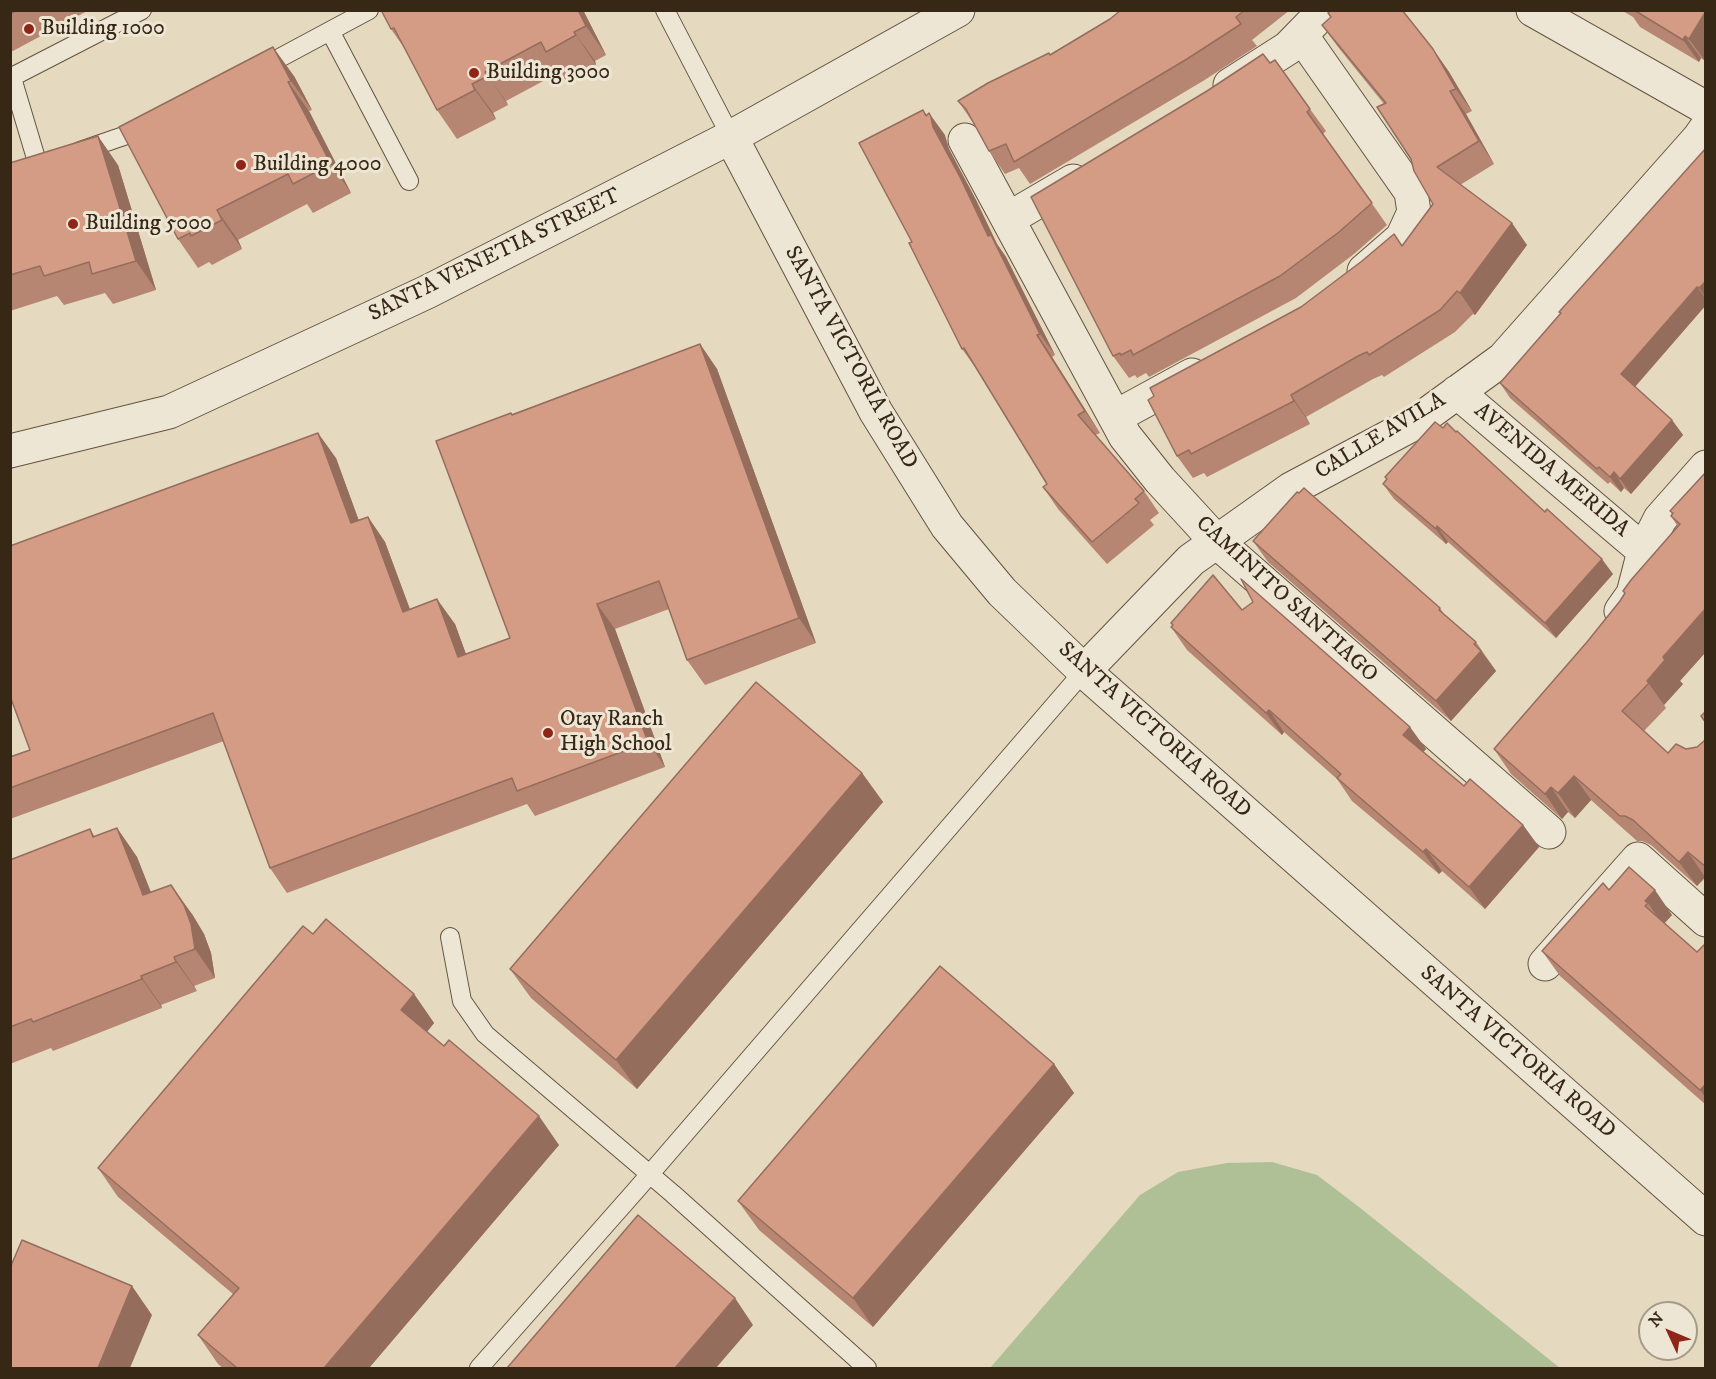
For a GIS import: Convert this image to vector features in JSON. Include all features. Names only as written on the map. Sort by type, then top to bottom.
[{"type":"street","name":"SANTA VENETIA STREET","points":[[10,451],[169,412],[427,292],[731,137],[958,10]]},
{"type":"street","points":[[1203,103],[1288,48],[1325,10]]},
{"type":"street","points":[[1533,10],[1706,108]]},
{"type":"street","points":[[1301,35],[1411,192],[1414,212],[1402,238],[1340,288]]},
{"type":"street","name":"CALLE AVILA","points":[[1084,670],[1191,560],[1292,489],[1415,423],[1503,359],[1706,128]]},
{"type":"street","name":"SANTA VICTORIA ROAD","points":[[731,137],[876,412],[947,526],[1002,592],[1084,670],[1706,1220]]},
{"type":"street","name":"CAMINITO SANTIAGO","points":[[965,140],[1125,436],[1160,480],[1216,542],[1493,764],[1549,832]]},
{"type":"street","points":[[1008,219],[1101,164]]},
{"type":"street","points":[[1115,417],[1215,362]]},
{"type":"street","name":"AVENIDA MERIDA","points":[[1457,392],[1644,551]]},
{"type":"street","points":[[1602,637],[1633,594],[1644,551],[1660,519],[1706,467]]},
{"type":"street","points":[[1545,964],[1638,859],[1706,920]]},
{"type":"lane","points":[[38,165],[11,78],[142,10]]},
{"type":"lane","points":[[248,74],[369,10]]},
{"type":"lane","points":[[665,10],[731,137]]},
{"type":"lane","points":[[330,31],[409,181]]},
{"type":"lane","points":[[20,171],[145,129],[165,118]]},
{"type":"lane","points":[[479,1368],[650,1174],[1084,670]]},
{"type":"lane","points":[[450,937],[462,1001],[485,1034],[650,1174],[867,1368]]},
{"type":"green space","points":[[1272,1162],[1317,1175],[1560,1368],[990,1368],[1140,1195],[1178,1172],[1227,1163]]},
{"type":"building","name":"Building 3000","points":[[381,10],[578,10],[586,26],[574,32],[576,35],[546,52],[541,42],[485,72],[488,76],[472,84],[475,90],[437,110],[394,28],[391,29]]},
{"type":"building","points":[[1121,10],[1245,10],[1236,17],[1241,24],[1187,59],[1014,162],[1006,144],[989,151],[966,109],[958,101],[988,83],[1049,53],[1050,55]]},
{"type":"building","points":[[1331,10],[1402,10],[1433,49],[1456,89],[1450,91],[1479,141],[1437,167],[1512,223],[1460,293],[1457,291],[1440,310],[1369,355],[1367,352],[1358,356],[1291,395],[1294,401],[1191,454],[1189,450],[1177,456],[1148,400],[1154,396],[1150,388],[1301,307],[1394,234],[1402,246],[1433,204],[1414,171],[1411,159],[1377,107],[1386,103],[1322,25],[1331,17],[1328,13]]},
{"type":"building","points":[[1634,10],[1706,11],[1689,39],[1685,36],[1683,40]]},
{"type":"building","name":"Building 4000","points":[[273,47],[291,81],[288,82],[331,164],[293,184],[288,174],[217,210],[222,220],[191,236],[190,233],[178,239],[119,127]]},
{"type":"building","points":[[1263,54],[1270,63],[1275,60],[1310,109],[1307,112],[1372,203],[1339,232],[1280,276],[1133,355],[1131,350],[1113,356],[1031,197],[1207,91]]},
{"type":"building","points":[[923,110],[926,116],[929,113],[933,127],[988,236],[991,235],[1040,334],[1037,335],[1085,411],[1078,415],[1144,491],[1135,499],[1139,503],[1092,542],[1043,487],[1047,484],[964,348],[962,349],[909,243],[912,242],[859,143]]},
{"type":"building","name":"Building 5000","points":[[98,136],[136,261],[92,274],[89,262],[44,276],[40,266],[10,275],[10,163]]},
{"type":"building","points":[[1706,148],[1706,281],[1699,288],[1697,287],[1621,374],[1672,420],[1620,479],[1614,472],[1610,477],[1599,467],[1597,469],[1500,383],[1561,313],[1559,312]]},
{"type":"building","points":[[700,344],[799,618],[687,660],[659,581],[597,604],[648,742],[517,791],[512,778],[270,868],[213,713],[10,788],[10,757],[30,750],[10,696],[10,546],[318,433],[351,523],[368,517],[403,612],[437,599],[458,657],[510,638],[436,441],[511,413],[512,415]]},
{"type":"building","points":[[1435,422],[1443,428],[1447,423],[1457,431],[1545,512],[1547,509],[1602,559],[1545,623],[1437,526],[1436,529],[1383,484],[1387,479],[1385,477]]},
{"type":"building","points":[[1706,472],[1706,608],[1663,657],[1665,660],[1647,681],[1649,683],[1622,711],[1668,753],[1676,744],[1686,749],[1697,747],[1706,738],[1706,867],[1688,852],[1679,862],[1633,820],[1620,816],[1574,776],[1558,793],[1551,787],[1545,794],[1494,749],[1587,642],[1620,601],[1625,593],[1623,591],[1631,580],[1680,524],[1671,516],[1673,513],[1670,511]]},
{"type":"building","points":[[1304,488],[1476,642],[1474,644],[1481,651],[1436,701],[1253,541],[1297,492],[1299,493]]},
{"type":"building","points":[[1213,575],[1242,610],[1253,602],[1241,579],[1410,727],[1403,735],[1464,786],[1470,779],[1523,825],[1469,887],[1426,849],[1423,852],[1337,778],[1341,774],[1269,710],[1266,713],[1171,627],[1173,625],[1171,623]]},
{"type":"building","points":[[756,682],[862,773],[616,1060],[510,969]]},
{"type":"building","points":[[1706,711],[1706,723],[1701,716]]},
{"type":"building","points":[[117,828],[143,895],[171,885],[184,905],[191,924],[195,949],[174,957],[176,962],[141,976],[142,979],[33,1022],[31,1019],[10,1027],[10,860],[90,829],[93,837]]},
{"type":"building","points":[[1629,867],[1655,890],[1645,901],[1648,903],[1645,906],[1697,952],[1706,943],[1706,1084],[1700,1090],[1542,951],[1603,883],[1609,890]]},
{"type":"building","points":[[326,919],[414,994],[401,1010],[444,1046],[449,1040],[539,1116],[324,1368],[237,1368],[198,1335],[239,1288],[98,1168],[303,926],[313,934]]},
{"type":"building","points":[[940,966],[1054,1064],[853,1298],[738,1201]]},
{"type":"building","points":[[638,1215],[735,1298],[675,1368],[507,1368]]},
{"type":"building","points":[[22,1240],[132,1286],[98,1368],[10,1368],[10,1268]]},
{"type":"place","name":"Building 1000","points":[[29,29]]},
{"type":"place","name":"Building 3000","points":[[474,73]]},
{"type":"place","name":"Building 4000","points":[[241,165]]},
{"type":"place","name":"Building 5000","points":[[73,224]]},
{"type":"place","name":"Otay Ranch High School","points":[[548,733]]}]
